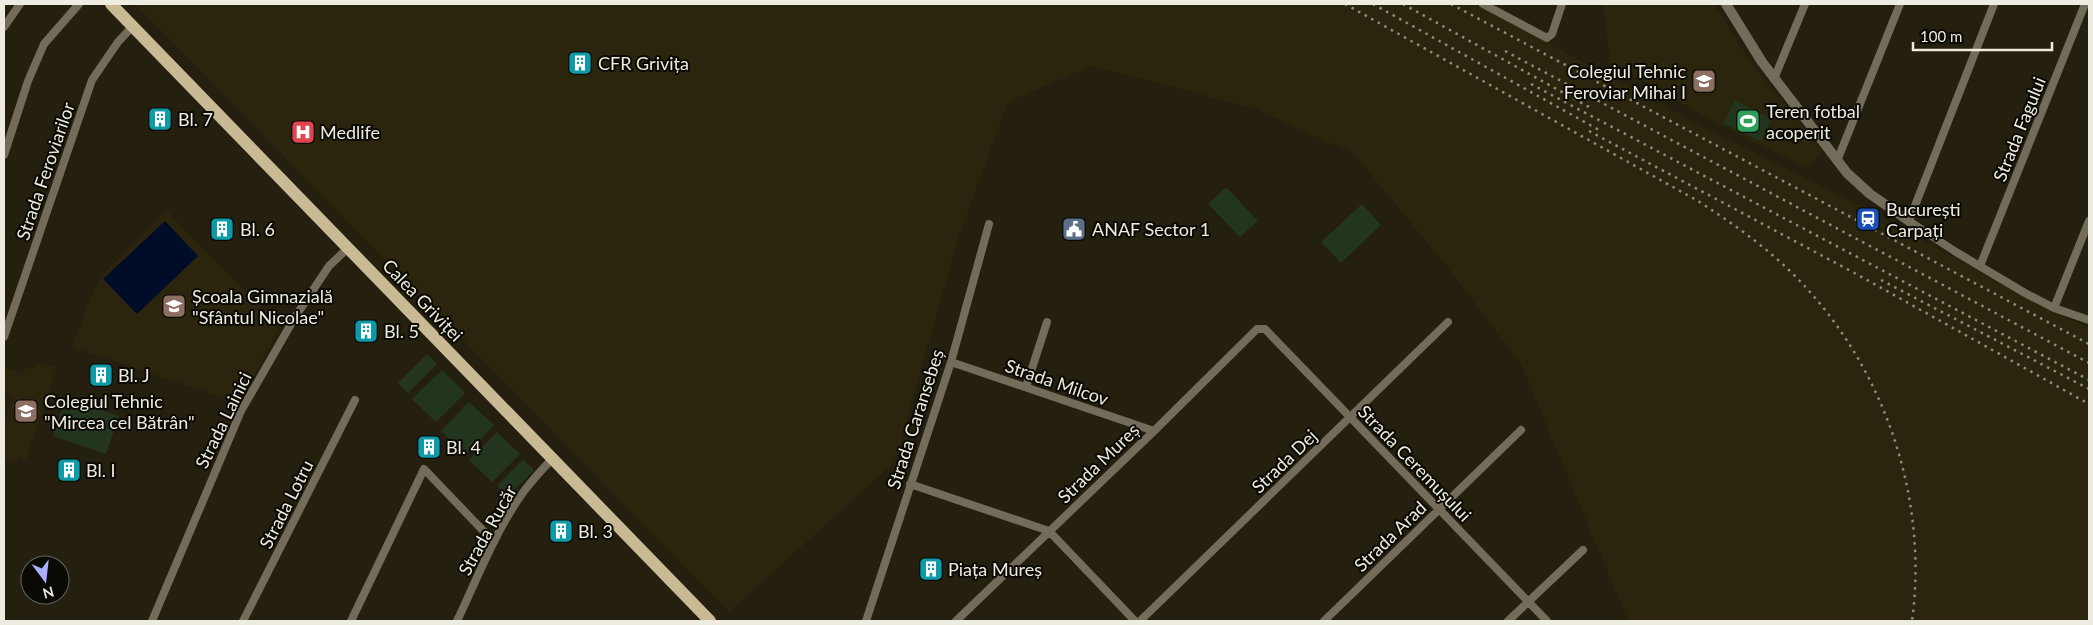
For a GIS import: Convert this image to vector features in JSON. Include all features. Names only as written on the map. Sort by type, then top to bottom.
[{"type":"main road","name":"Calea Griviței","points":[[111,4],[710,621]]},
{"type":"street","points":[[4,27],[6,18],[20,4]]},
{"type":"street","points":[[4,155],[28,81],[44,44],[79,4]]},
{"type":"street","points":[[1483,4],[1546,38],[1550,37],[1562,4]]},
{"type":"street","points":[[1726,4],[1774,78],[1837,162],[1860,186],[1909,221],[2010,285],[2054,308],[2089,320]]},
{"type":"street","points":[[1774,78],[1805,4]]},
{"type":"street","points":[[1837,162],[1900,4]]},
{"type":"street","points":[[1909,221],[1994,4]]},
{"type":"street","name":"Strada Fagului","points":[[1980,266],[2085,4]]},
{"type":"street","name":"Strada Feroviarilor","points":[[4,337],[92,80],[118,42],[133,26]]},
{"type":"street","points":[[2054,308],[2089,220]]},
{"type":"street","name":"Strada Caransebeș","points":[[866,621],[951,362],[989,224]]},
{"type":"street","name":"Strada Lainici","points":[[152,621],[241,411],[295,317],[329,266],[348,248]]},
{"type":"street","points":[[1026,386],[1047,322]]},
{"type":"street","name":"Strada Dej","points":[[1140,621],[1448,322]]},
{"type":"street","name":"Strada Ceremușului","points":[[1261,328],[1265,329],[1547,621]]},
{"type":"street","name":"Strada Mureș","points":[[956,621],[1257,329],[1261,328]]},
{"type":"street","name":"Strada Milcov","points":[[951,362],[1154,431]]},
{"type":"street","name":"Strada Lotru","points":[[243,621],[355,400]]},
{"type":"street","name":"Strada Arad","points":[[1324,621],[1520,430]]},
{"type":"street","name":"Strada Rucăr","points":[[456,621],[494,542],[522,494],[552,458]]},
{"type":"street","points":[[351,621],[424,469],[494,542]]},
{"type":"street","points":[[910,484],[1049,531],[1135,621]]},
{"type":"street","points":[[1508,621],[1583,550]]},
{"type":"shaded area","points":[[135,4],[1477,4],[1669,109],[1859,205],[2052,311],[2089,328],[2089,621],[1628,621],[1521,364],[1448,268],[1354,154],[1253,108],[1092,66],[1008,102],[957,242],[895,462],[729,612]]},
{"type":"shaded area","name":"Colegiul Tehnic Feroviar Mihai I","points":[[1603,4],[1714,4],[1752,64],[1823,151],[1807,169],[1713,121],[1610,62]]},
{"type":"shaded area","name":"Școala Gimnazială \"Sfântul Nicolae\"","points":[[166,210],[280,326],[240,403],[72,347],[95,287],[101,277]]},
{"type":"shaded area","name":"Colegiul Tehnic \"Mircea cel Bătrân\"","points":[[37,362],[57,368],[26,460],[19,458],[17,462],[4,458],[4,427],[14,396],[4,393],[4,367],[23,374],[26,366],[34,369]]},
{"type":"green space","name":"Teren fotbal acoperit","points":[[1735,100],[1772,119],[1761,141],[1723,123]]},
{"type":"green space","points":[[1226,187],[1258,221],[1240,237],[1208,204]]},
{"type":"green space","points":[[1362,204],[1381,225],[1341,263],[1321,242]]},
{"type":"green space","points":[[427,354],[437,364],[408,393],[398,383]]},
{"type":"green space","points":[[442,370],[465,393],[436,422],[412,399]]},
{"type":"green space","points":[[66,397],[119,416],[106,454],[53,436]]},
{"type":"green space","points":[[469,402],[494,425],[466,455],[441,431]]},
{"type":"green space","points":[[497,432],[520,454],[492,482],[469,460]]},
{"type":"green space","points":[[523,459],[534,470],[508,497],[497,486]]},
{"type":"water","points":[[165,221],[198,256],[137,314],[103,279]]},
{"type":"railway","points":[[1345,4],[1698,201],[1748,235],[1794,275],[1825,310],[1852,349],[1875,391],[1893,434],[1906,480],[1913,527],[1915,574],[1912,621]]},
{"type":"railway","points":[[1373,4],[1599,130]]},
{"type":"railway","points":[[1403,4],[1589,107]]},
{"type":"railway","points":[[1451,4],[2089,344]]},
{"type":"railway","points":[[1505,51],[2089,363]]},
{"type":"railway","points":[[1531,84],[2089,380]]},
{"type":"railway","points":[[1589,131],[1860,276],[2089,404]]},
{"type":"railway","points":[[1881,280],[2089,389]]},
{"type":"place","name":"CFR Grivița","points":[[580,63]]},
{"type":"place","name":"Colegiul Tehnic Feroviar Mihai I","points":[[1704,81]]},
{"type":"place","name":"Bl. 7","points":[[160,119]]},
{"type":"place","name":"Teren fotbal acoperit","points":[[1748,121]]},
{"type":"place","name":"Medlife","points":[[303,132]]},
{"type":"place","name":"București Carpați","points":[[1868,219]]},
{"type":"place","name":"Bl. 6","points":[[222,229]]},
{"type":"place","name":"ANAF Sector 1","points":[[1074,229]]},
{"type":"place","name":"Școala Gimnazială \"Sfântul Nicolae\"","points":[[174,306]]},
{"type":"place","name":"Bl. 5","points":[[366,331]]},
{"type":"place","name":"Bl. J","points":[[101,375]]},
{"type":"place","name":"Colegiul Tehnic \"Mircea cel Bătrân\"","points":[[26,411]]},
{"type":"place","name":"Bl. 4","points":[[429,447]]},
{"type":"place","name":"Bl. I","points":[[69,470]]},
{"type":"place","name":"Bl. 3","points":[[561,531]]},
{"type":"place","name":"Piața Mureș","points":[[931,569]]}]
